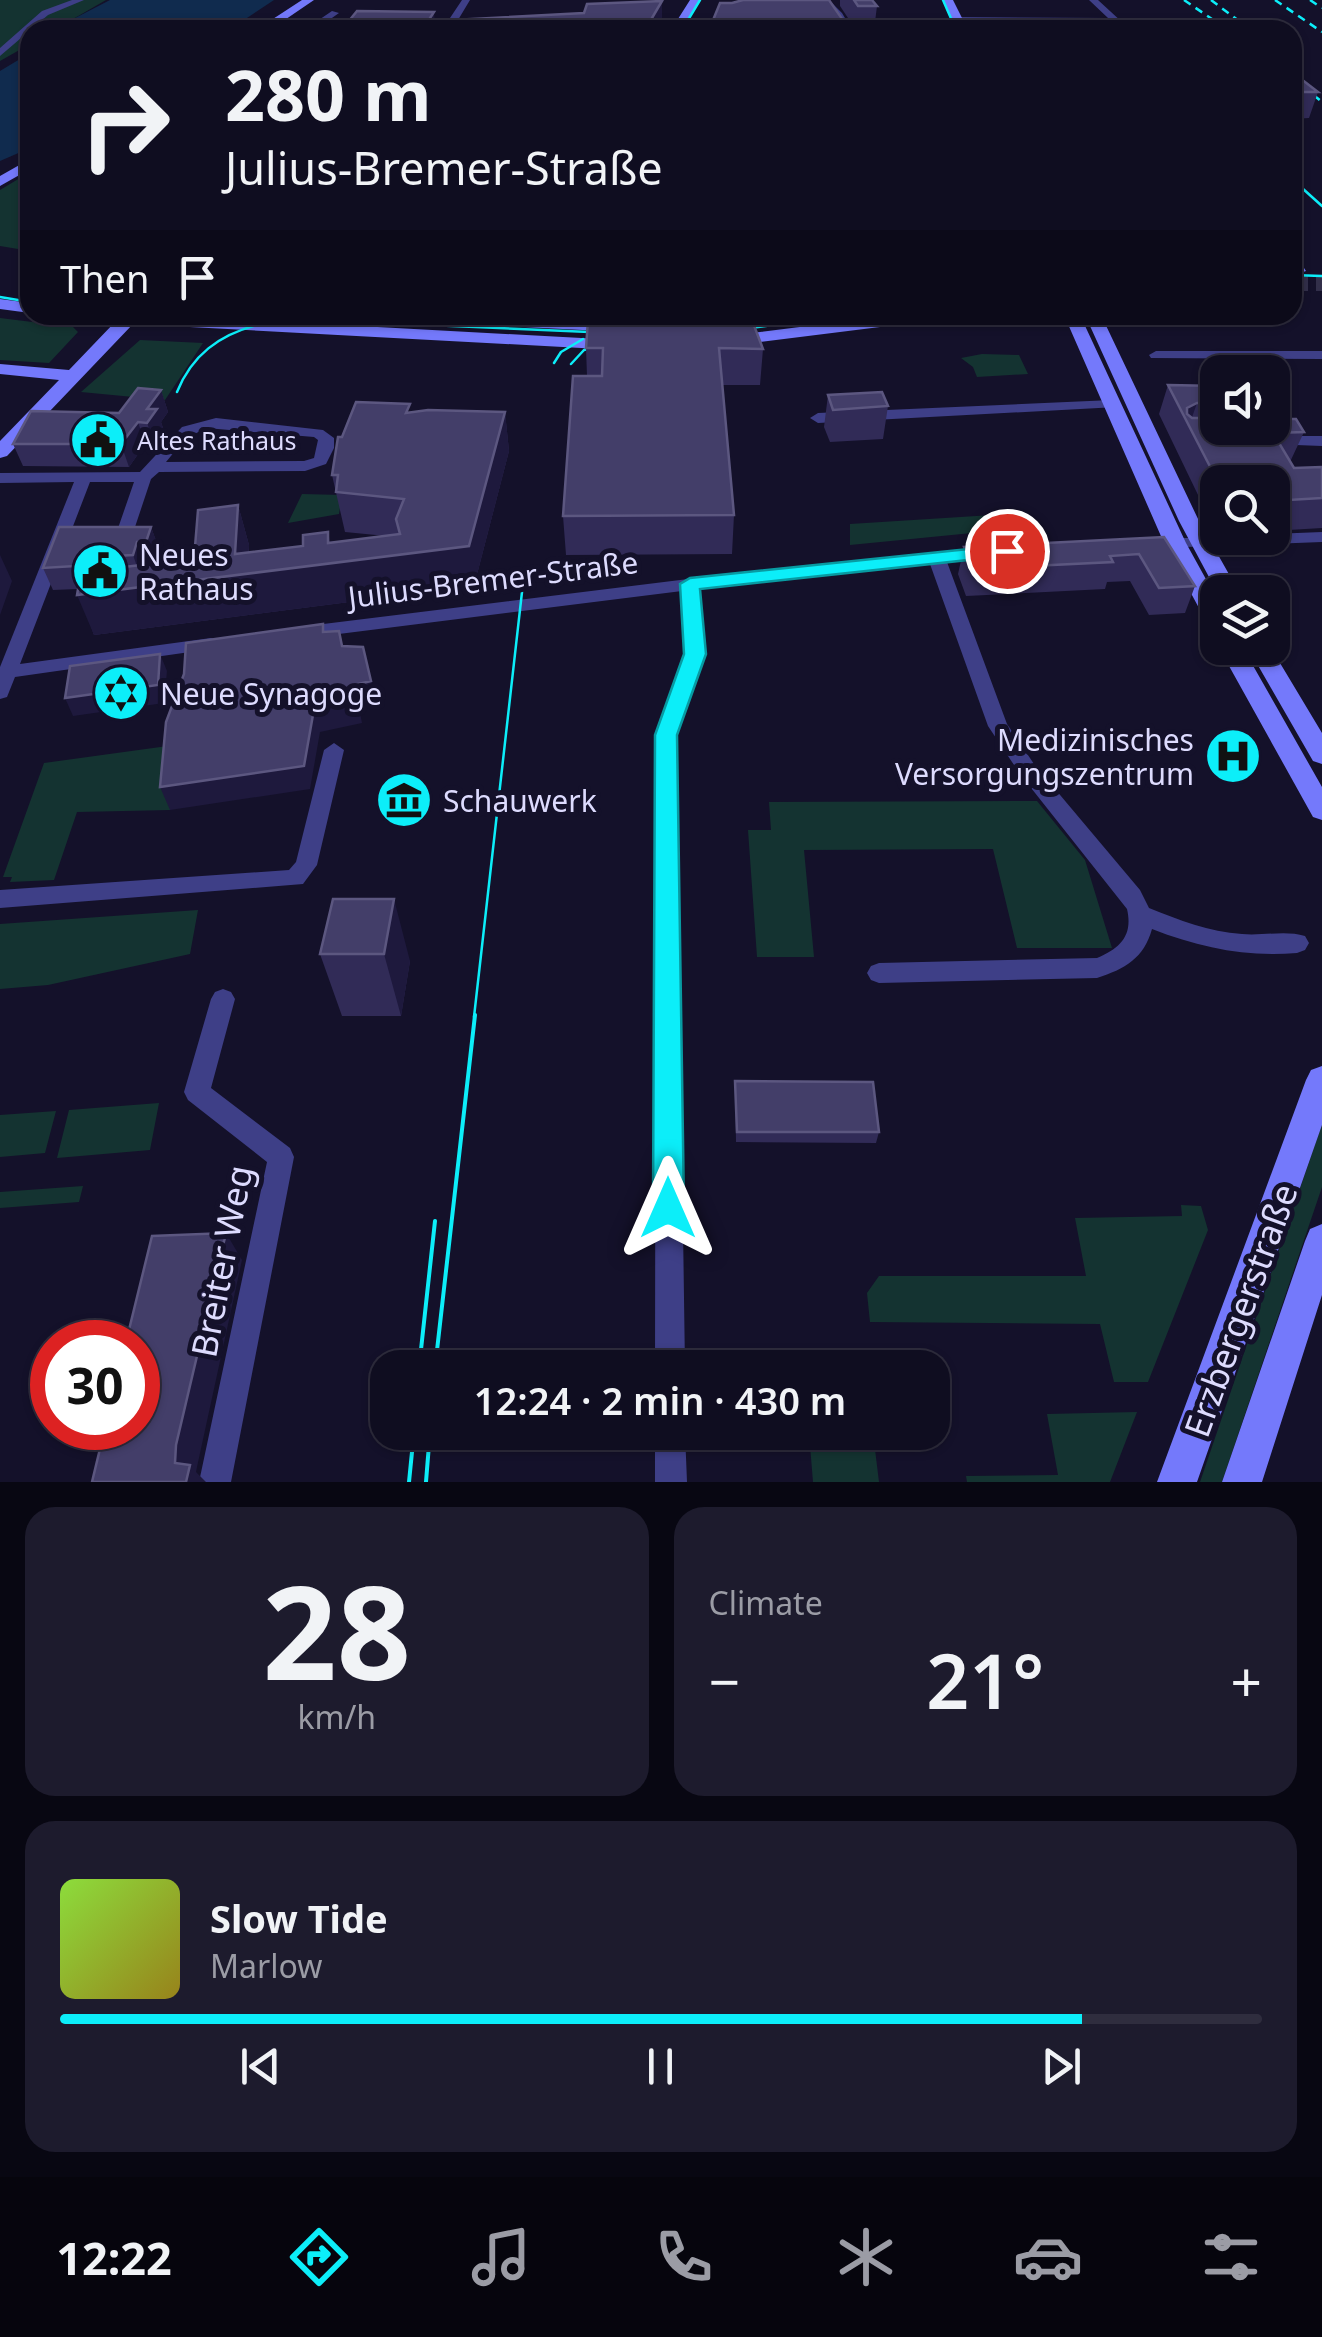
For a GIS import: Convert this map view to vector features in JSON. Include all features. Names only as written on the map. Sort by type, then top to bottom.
[{"type":"street","points":[[33,20],[80,0]]},
{"type":"street","points":[[278,20],[309,0]]},
{"type":"street","points":[[1094,0],[1114,20]]},
{"type":"street","points":[[808,2],[825,2]]},
{"type":"street","points":[[325,20],[335,13]]},
{"type":"street","points":[[0,53],[20,28]]},
{"type":"street","points":[[0,452],[115,325]]},
{"type":"street","points":[[260,325],[550,342],[581,328],[637,336]]},
{"type":"street","points":[[550,342],[557,325]]},
{"type":"street","points":[[751,325],[710,334],[817,325]]},
{"type":"street","points":[[1076,325],[1200,590]]},
{"type":"street","points":[[1098,325],[1200,540]]},
{"type":"street","points":[[1156,355],[1200,355]]},
{"type":"street","points":[[1290,356],[1322,356]]},
{"type":"street","points":[[0,369],[67,376]]},
{"type":"street","points":[[0,434],[67,376]]},
{"type":"street","points":[[818,418],[1112,404]]},
{"type":"street","points":[[0,478],[84,478],[149,472],[305,466],[320,461],[327,442],[318,433],[203,424],[177,436],[149,472],[122,539],[74,541]]},
{"type":"street","points":[[1290,438],[1322,441]]},
{"type":"street","points":[[0,692],[4,673],[74,541],[84,478]]},
{"type":"street","points":[[1290,538],[1322,536]]},
{"type":"street","points":[[1146,544],[1200,542]]},
{"type":"street","name":"Julius-Bremer-Straße","points":[[280,636],[690,584],[1007,551]]},
{"type":"street","points":[[879,973],[1097,968],[1122,959],[1140,938],[1142,915],[1132,896],[1027,769],[998,726],[936,556]]},
{"type":"street","points":[[670,1350],[666,735],[695,654],[690,584]]},
{"type":"street","points":[[4,673],[226,642]]},
{"type":"street","points":[[1241,665],[1322,810]]},
{"type":"street","points":[[1270,665],[1322,755]]},
{"type":"street","points":[[0,899],[295,878],[306,865],[334,750]]},
{"type":"street","points":[[1142,915],[1213,942],[1258,947],[1297,943]]},
{"type":"street","name":"Breiter Weg","points":[[215,1482],[281,1157],[197,1092],[223,999]]},
{"type":"street","name":"Erzbergerstraße","points":[[1177,1482],[1322,1080]]},
{"type":"street","name":"Erzbergerstraße","points":[[1242,1482],[1322,1241]]},
{"type":"street","points":[[670,1450],[671,1482]]},
{"type":"green space","points":[[0,0],[106,0],[71,20],[20,20],[20,50],[0,61]]},
{"type":"green space","points":[[20,178],[20,249],[0,246],[0,190]]},
{"type":"green space","points":[[0,318],[20,320],[20,325],[73,327],[78,332],[49,363],[0,360]]},
{"type":"green space","points":[[140,340],[203,343],[165,400],[81,392]]},
{"type":"green space","points":[[1019,355],[1028,374],[977,377],[973,367],[961,358]]},
{"type":"green space","points":[[302,494],[342,495],[339,514],[288,523]]},
{"type":"green space","points":[[1008,514],[1019,517],[1022,528],[850,545],[850,524]]},
{"type":"green space","points":[[175,745],[170,810],[77,812],[54,880],[10,882],[12,877],[3,877],[44,763]]},
{"type":"green space","points":[[1037,801],[1085,860],[1112,948],[1017,948],[993,849],[804,850],[814,957],[757,957],[748,830],[771,830],[769,802]]},
{"type":"green space","points":[[198,910],[190,954],[48,985],[0,989],[0,924]]},
{"type":"green space","points":[[159,1103],[150,1150],[57,1158],[69,1110]]},
{"type":"green space","points":[[56,1111],[45,1153],[0,1157],[0,1115]]},
{"type":"green space","points":[[1322,1124],[1322,1187],[1222,1482],[1200,1482]]},
{"type":"green space","points":[[83,1186],[79,1202],[0,1208],[0,1192]]},
{"type":"green space","points":[[1181,1205],[1201,1206],[1208,1230],[1148,1382],[1114,1382],[1100,1324],[870,1322],[867,1293],[879,1276],[1086,1276],[1075,1218],[1182,1216]]},
{"type":"green space","points":[[1137,1412],[1110,1482],[967,1482],[966,1476],[1058,1475],[1047,1414]]},
{"type":"green space","points":[[810,1450],[875,1450],[879,1482],[813,1482]]},
{"type":"water","points":[[110,0],[274,0],[244,20],[71,20]]},
{"type":"water","points":[[20,59],[20,152],[0,161],[0,71]]},
{"type":"building","points":[[829,0],[843,20],[713,20],[720,3]]},
{"type":"building","points":[[854,0],[872,0],[877,6],[858,6]]},
{"type":"building","points":[[662,1],[651,20],[454,20],[584,13],[587,4]]},
{"type":"building","points":[[357,11],[434,12],[429,20],[350,20]]},
{"type":"building","points":[[1302,80],[1318,92],[1302,92]]},
{"type":"building","points":[[588,325],[754,325],[763,349],[719,348],[734,515],[563,516],[573,376],[602,376],[603,348],[586,348]]},
{"type":"building","points":[[1168,385],[1200,386],[1200,403],[1187,408],[1187,414],[1200,418],[1200,445],[1280,445],[1294,468],[1322,467],[1322,498],[1290,500],[1290,465],[1209,465]]},
{"type":"building","points":[[138,388],[161,390],[147,409],[157,409],[147,423],[138,422],[121,444],[13,444],[31,411],[119,413]]},
{"type":"building","points":[[882,392],[888,406],[833,410],[828,395]]},
{"type":"building","points":[[356,402],[410,404],[406,413],[505,412],[469,546],[77,595],[81,572],[194,559],[198,510],[238,505],[235,554],[303,546],[303,535],[328,532],[328,543],[400,534],[396,519],[404,499],[336,492],[338,475],[332,475],[338,437],[342,437]]},
{"type":"building","points":[[1290,419],[1296,419],[1304,432],[1290,432]]},
{"type":"building","points":[[59,527],[151,527],[146,542],[137,542],[133,555],[95,557],[92,565],[43,568]]},
{"type":"building","points":[[1164,537],[1195,586],[1159,588],[1139,554],[1110,556],[1113,562],[972,569],[964,547]]},
{"type":"building","points":[[323,624],[323,632],[339,631],[342,646],[363,647],[371,681],[354,685],[357,700],[314,709],[304,766],[160,787],[166,722],[184,674],[186,643]]},
{"type":"building","points":[[160,654],[158,685],[65,698],[70,666]]},
{"type":"building","points":[[333,899],[394,899],[384,954],[320,954]]},
{"type":"building","points":[[735,1081],[873,1082],[879,1132],[737,1132]]},
{"type":"building","points":[[226,1233],[176,1445],[175,1463],[190,1465],[186,1482],[92,1482],[100,1450],[160,1450],[160,1320],[131,1320],[152,1236]]},
{"type":"tunnel","points":[[1302,283],[1322,283]]},
{"type":"tram line","points":[[688,20],[700,0]]},
{"type":"tram line","points":[[943,0],[952,20]]},
{"type":"tram line","points":[[1302,188],[1322,206]]},
{"type":"tram line","points":[[1302,275],[1322,276]]},
{"type":"tram line","points":[[0,297],[20,300]]},
{"type":"tram line","points":[[177,392],[190,367],[208,348],[257,325]]},
{"type":"tram line","points":[[426,325],[613,333]]},
{"type":"tram line","points":[[728,331],[773,325]]},
{"type":"tram line","points":[[554,363],[561,352],[583,339]]},
{"type":"tram line","points":[[571,364],[584,350],[612,341]]},
{"type":"tram line","points":[[474,1017],[522,592]]},
{"type":"tram line","points":[[437,1350],[475,1015]]},
{"type":"tram line","points":[[421,1350],[435,1221]]},
{"type":"tram line","points":[[409,1482],[412,1450]]},
{"type":"tram line","points":[[426,1482],[429,1450]]},
{"type":"railway","points":[[1184,0],[1213,20]]},
{"type":"railway","points":[[1211,0],[1238,20]]},
{"type":"railway","points":[[1275,0],[1322,32]]},
{"type":"railway","points":[[1310,0],[1322,8]]},
{"type":"railway","points":[[1302,85],[1322,102]]},
{"type":"place","name":"Altes Rathaus","points":[[98,440]]},
{"type":"place","name":"Neues Rathaus","points":[[100,571]]},
{"type":"place","name":"Neue Synagoge","points":[[121,693]]},
{"type":"place","name":"Medizinisches Versorgungszentrum","points":[[1233,756]]},
{"type":"place","name":"Schauwerk","points":[[404,800]]},
{"type":"route","points":[[668,1208],[666,735],[695,654],[690,584],[1007,551]]}]
